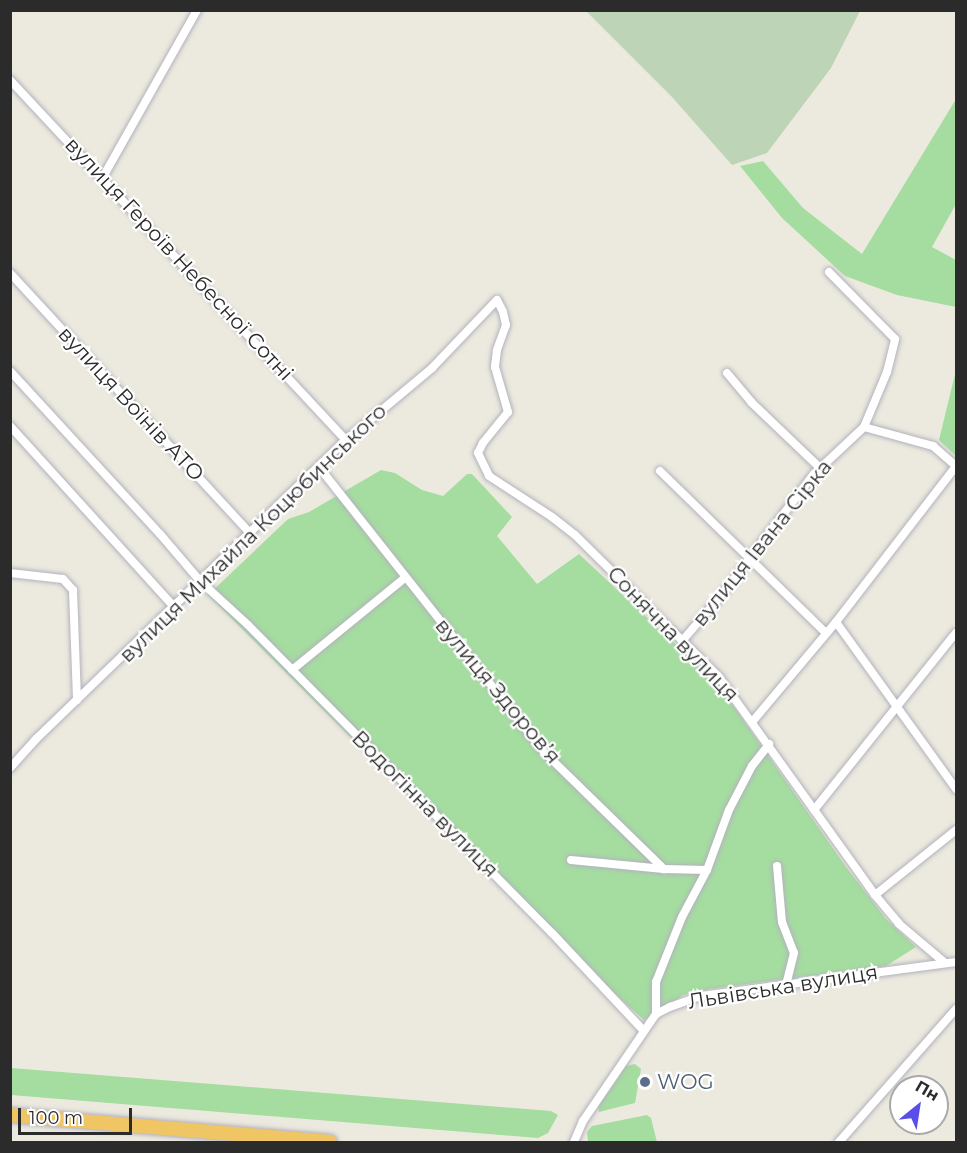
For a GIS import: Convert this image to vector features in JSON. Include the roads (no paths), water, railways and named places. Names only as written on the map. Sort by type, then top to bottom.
[{"type":"highway","points":[[10,1115],[330,1143]]},
{"type":"street","points":[[102,177],[197,10]]},
{"type":"street","name":"вулиця Героїв Небесної Сотні","points":[[10,80],[346,440]]},
{"type":"street","name":"вулиця Івана Сірка","points":[[682,641],[820,468],[864,427],[887,372],[896,339],[829,272]]},
{"type":"street","name":"вулиця Воїнів АТО","points":[[10,273],[251,534]]},
{"type":"street","name":"вулиця Михайла Коцюбинського","points":[[10,768],[77,699],[251,534],[346,440],[432,368],[497,300],[506,325],[497,350],[495,367],[508,412]]},
{"type":"street","name":"Водогінна вулиця","points":[[10,371],[160,534],[200,581],[292,670],[552,933],[644,1031]]},
{"type":"street","points":[[727,373],[751,402],[820,468]]},
{"type":"street","name":"Сонячна вулиця","points":[[508,412],[483,443],[478,453],[489,476],[552,517],[575,535],[719,677],[753,721],[875,895],[898,924],[944,963]]},
{"type":"street","points":[[10,426],[174,607]]},
{"type":"street","points":[[753,721],[836,622],[956,466],[933,446],[864,427]]},
{"type":"street","name":"вулиця Здоровʼя","points":[[319,467],[544,752],[664,869]]},
{"type":"street","points":[[660,471],[826,633]]},
{"type":"street","points":[[10,573],[63,579],[73,590],[77,699]]},
{"type":"street","points":[[292,670],[405,578]]},
{"type":"street","points":[[836,622],[957,789]]},
{"type":"street","points":[[814,810],[957,633]]},
{"type":"street","points":[[574,1143],[583,1121],[656,1014],[656,982],[682,917],[707,870],[729,810],[752,766],[769,744]]},
{"type":"street","points":[[875,895],[957,830]]},
{"type":"street","points":[[571,860],[664,869],[707,870]]},
{"type":"street","points":[[777,866],[782,922],[794,953],[786,984]]},
{"type":"street","name":"Львівська вулиця","points":[[656,1014],[701,996],[957,962]]},
{"type":"street","points":[[839,1143],[957,1009]]},
{"type":"place","name":"WOG","points":[[645,1082]]}]
